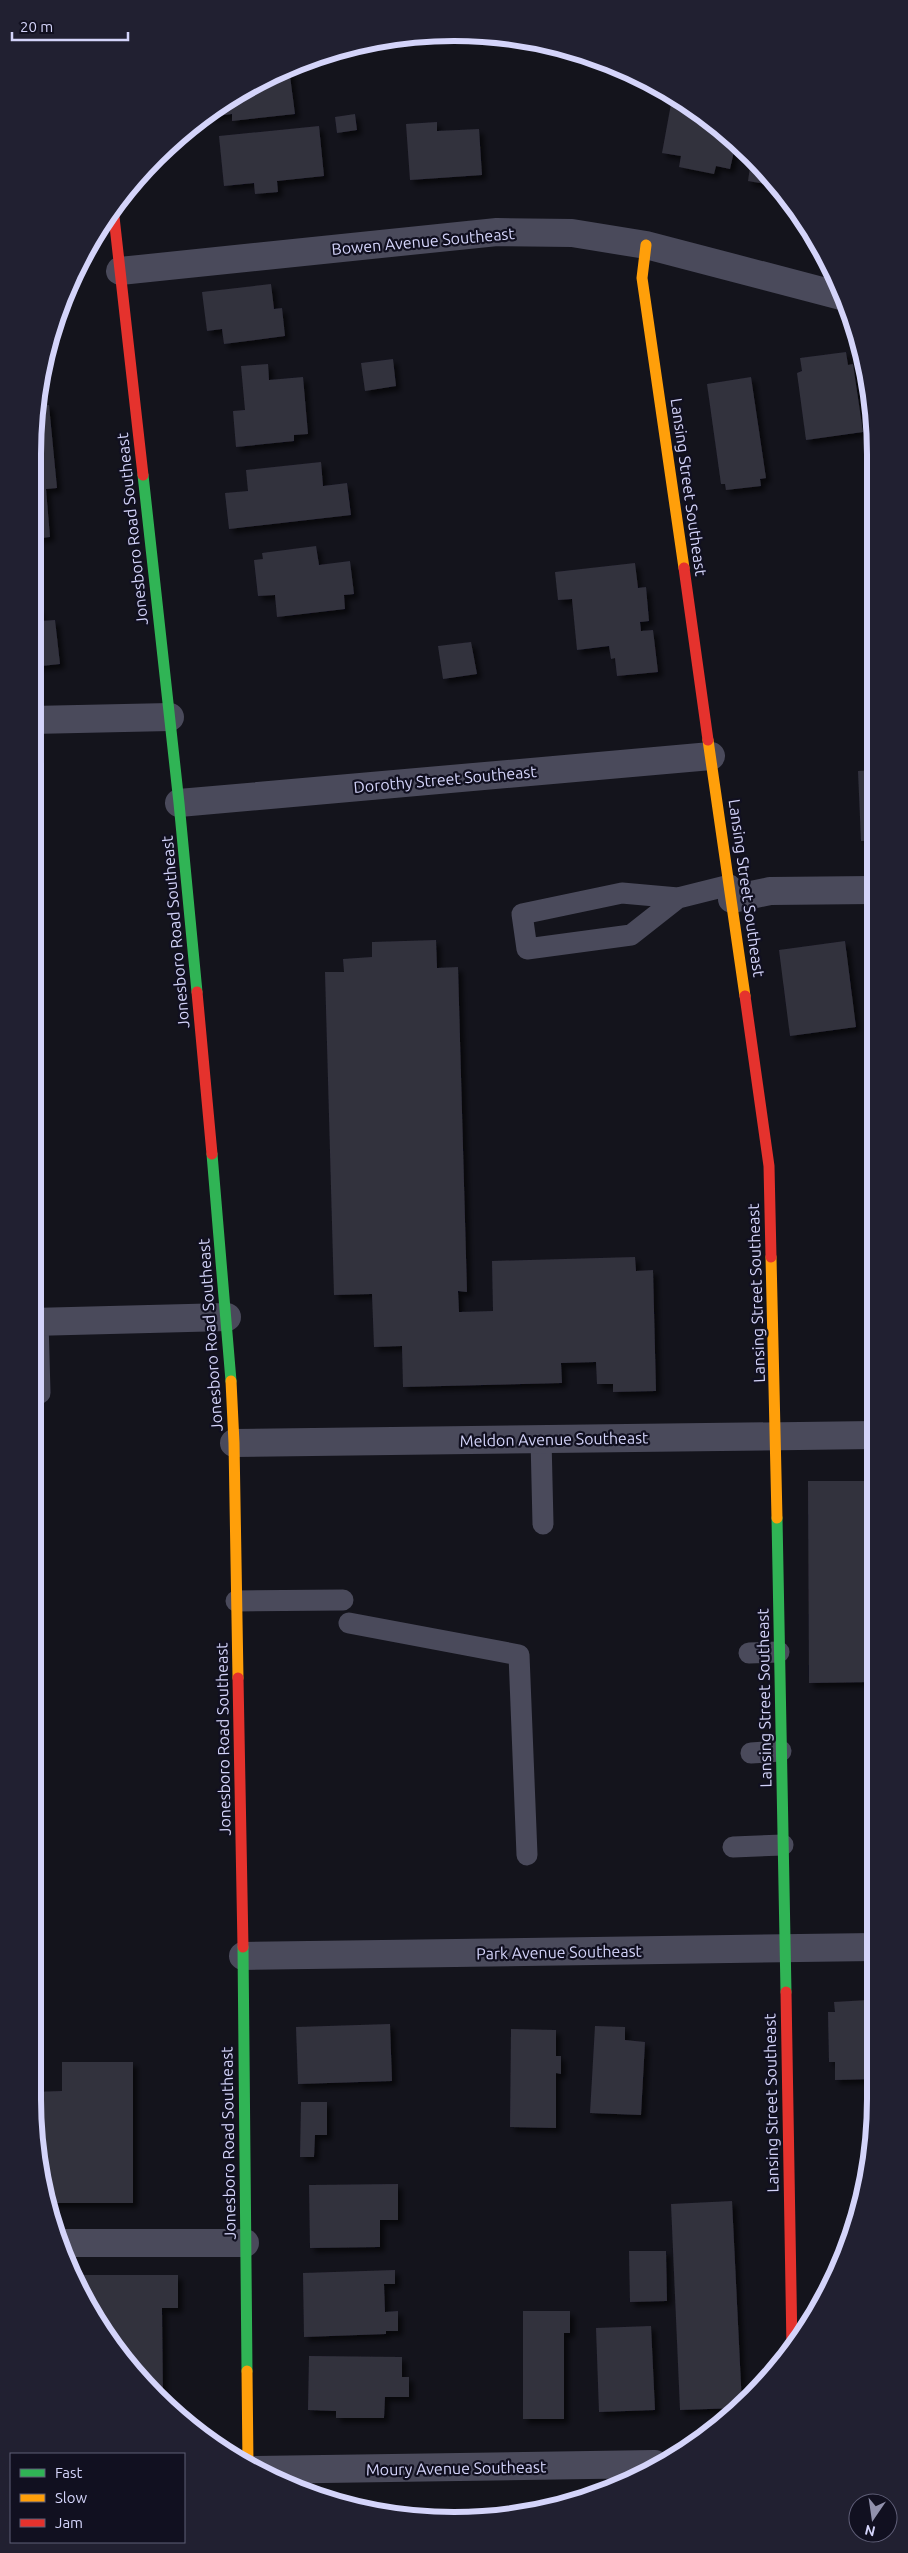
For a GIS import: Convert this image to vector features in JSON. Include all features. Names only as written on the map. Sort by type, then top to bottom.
[{"type":"main road","name":"Jonesboro Road Southeast","points":[[114,220],[179,803],[227,1317],[234,1443],[243,1956],[248,2456]]},
{"type":"main road","name":"Lansing Street Southeast","points":[[646,246],[642,278],[731,892],[768,1166],[776,1436],[792,2335]]},
{"type":"street","name":"Bowen Avenue Southeast","points":[[120,271],[497,232],[572,233],[646,246],[834,294]]},
{"type":"street","points":[[41,720],[170,717]]},
{"type":"street","name":"Dorothy Street Southeast","points":[[179,803],[711,756]]},
{"type":"street","points":[[731,892],[867,890]]},
{"type":"street","points":[[41,1321],[227,1317]]},
{"type":"street","name":"Meldon Avenue Southeast","points":[[234,1443],[867,1435]]},
{"type":"street","name":"Park Avenue Southeast","points":[[243,1956],[867,1947]]},
{"type":"street","points":[[67,2243],[246,2243]]},
{"type":"street","name":"Moury Avenue Southeast","points":[[273,2470],[646,2464]]},
{"type":"lane","points":[[678,898],[631,935],[527,949],[522,914],[622,893],[678,898],[731,892]]},
{"type":"lane","points":[[541,1439],[543,1524]]},
{"type":"lane","points":[[236,1602],[343,1600]]},
{"type":"lane","points":[[349,1623],[519,1655],[527,1855]]},
{"type":"lane","points":[[749,1652],[779,1652]]},
{"type":"lane","points":[[751,1752],[781,1751]]},
{"type":"lane","points":[[733,1847],[783,1845]]},
{"type":"building","points":[[290,76],[295,114],[232,121],[232,114],[218,116],[271,84]]},
{"type":"building","points":[[671,104],[705,127],[734,151],[730,169],[716,166],[714,174],[679,167],[681,156],[662,153]]},
{"type":"building","points":[[355,114],[357,130],[337,133],[335,117]]},
{"type":"building","points":[[437,122],[437,131],[479,129],[482,175],[410,180],[406,124]]},
{"type":"building","points":[[319,126],[324,176],[277,181],[278,192],[255,194],[254,183],[224,186],[219,136]]},
{"type":"building","points":[[750,167],[766,184],[748,181]]},
{"type":"building","points":[[271,284],[274,309],[282,308],[285,336],[224,344],[222,329],[207,331],[202,292]]},
{"type":"building","points":[[846,352],[848,365],[853,364],[863,432],[806,440],[797,373],[802,371],[800,358]]},
{"type":"building","points":[[393,359],[396,386],[365,391],[361,363]]},
{"type":"building","points":[[268,364],[269,380],[303,377],[308,434],[294,435],[294,441],[236,447],[233,411],[245,410],[241,366]]},
{"type":"building","points":[[751,377],[766,478],[760,479],[761,486],[726,490],[725,484],[721,484],[707,384]]},
{"type":"building","points":[[44,405],[49,405],[57,488],[46,489],[50,537],[41,538],[41,454]]},
{"type":"building","points":[[321,462],[323,486],[347,483],[351,515],[229,529],[225,493],[248,491],[246,470]]},
{"type":"building","points":[[316,546],[319,565],[350,561],[354,594],[344,595],[345,609],[277,617],[275,595],[258,596],[254,560],[263,559],[262,553]]},
{"type":"building","points":[[635,563],[638,588],[646,587],[649,621],[640,622],[641,631],[653,630],[658,672],[617,676],[615,658],[611,659],[609,646],[577,650],[572,599],[558,600],[555,572]]},
{"type":"building","points":[[55,620],[60,664],[41,666],[41,621]]},
{"type":"building","points":[[471,642],[477,674],[443,679],[438,646]]},
{"type":"building","points":[[867,770],[867,841],[861,841],[858,771]]},
{"type":"building","points":[[436,940],[437,968],[458,967],[467,1292],[458,1291],[459,1312],[493,1311],[492,1261],[635,1257],[636,1271],[653,1270],[656,1391],[613,1392],[613,1384],[597,1384],[596,1362],[561,1363],[562,1383],[403,1387],[402,1346],[374,1347],[372,1294],[334,1295],[325,972],[344,972],[343,959],[372,957],[372,942]]},
{"type":"building","points":[[845,941],[856,1027],[790,1036],[779,950]]},
{"type":"building","points":[[865,973],[867,973],[867,996]]},
{"type":"building","points":[[808,1481],[867,1481],[867,1682],[809,1683]]},
{"type":"building","points":[[867,2000],[867,2079],[835,2080],[835,2062],[829,2062],[828,2012],[835,2012],[834,2002]]},
{"type":"building","points":[[390,2024],[392,2081],[298,2084],[296,2027]]},
{"type":"building","points":[[595,2026],[625,2027],[625,2040],[645,2042],[641,2115],[590,2113]]},
{"type":"building","points":[[511,2029],[556,2030],[556,2056],[561,2056],[561,2074],[556,2073],[556,2128],[510,2127]]},
{"type":"building","points":[[62,2062],[133,2062],[133,2203],[54,2203],[45,2153],[41,2092],[62,2091]]},
{"type":"building","points":[[301,2102],[327,2102],[327,2135],[315,2135],[314,2157],[300,2157]]},
{"type":"building","points":[[398,2184],[398,2220],[380,2220],[380,2247],[310,2248],[309,2185]]},
{"type":"building","points":[[732,2201],[742,2395],[727,2408],[680,2410],[671,2204]]},
{"type":"building","points":[[629,2251],[666,2251],[667,2301],[630,2302]]},
{"type":"building","points":[[395,2270],[395,2284],[384,2284],[385,2312],[398,2311],[398,2331],[386,2331],[386,2334],[304,2337],[303,2273]]},
{"type":"building","points":[[81,2275],[178,2275],[178,2308],[162,2308],[163,2392],[144,2371],[111,2328]]},
{"type":"building","points":[[523,2311],[570,2311],[570,2333],[564,2333],[564,2419],[523,2419]]},
{"type":"building","points":[[651,2326],[655,2410],[599,2412],[596,2328]]},
{"type":"building","points":[[309,2356],[402,2357],[402,2377],[409,2377],[409,2397],[385,2397],[384,2418],[336,2418],[336,2411],[308,2410]]},
{"type":"traffic: fast","points":[[143,475],[179,803],[197,992]]},
{"type":"traffic: fast","points":[[212,1154],[231,1381]]},
{"type":"traffic: fast","points":[[777,1518],[786,1992]]},
{"type":"traffic: fast","points":[[243,1947],[247,2371]]},
{"type":"traffic: slow","points":[[646,245],[642,278],[684,568]]},
{"type":"traffic: slow","points":[[708,740],[745,996]]},
{"type":"traffic: slow","points":[[771,1257],[777,1518]]},
{"type":"traffic: slow","points":[[231,1381],[234,1443],[238,1678]]},
{"type":"traffic: slow","points":[[247,2371],[248,2456]]},
{"type":"traffic: jam","points":[[114,220],[143,475]]},
{"type":"traffic: jam","points":[[684,568],[708,740]]},
{"type":"traffic: jam","points":[[197,992],[212,1154]]},
{"type":"traffic: jam","points":[[745,996],[769,1166],[771,1257]]},
{"type":"traffic: jam","points":[[238,1678],[243,1947]]},
{"type":"traffic: jam","points":[[786,1992],[792,2335]]}]
